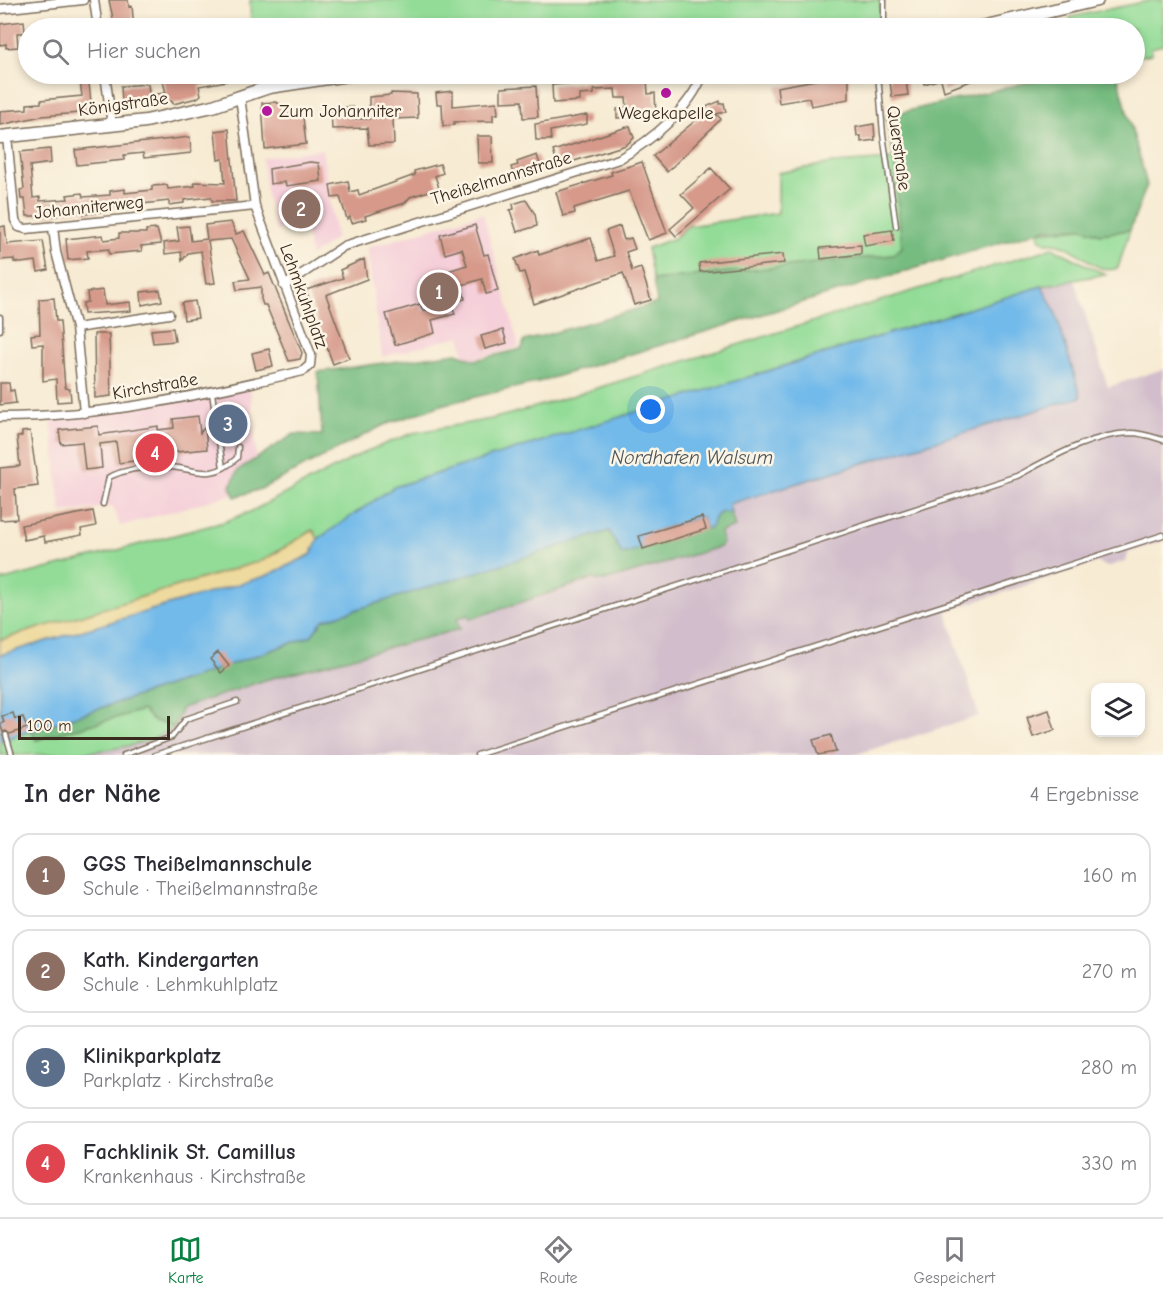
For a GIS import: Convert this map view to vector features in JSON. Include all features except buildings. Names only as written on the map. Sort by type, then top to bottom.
[{"type":"street","points":[[0,9],[83,0]]},
{"type":"street","points":[[94,0],[97,18]]},
{"type":"street","points":[[1020,18],[1097,0]]},
{"type":"street","points":[[106,84],[112,125]]},
{"type":"street","name":"Königstraße","points":[[3,136],[112,125],[180,114],[286,84]]},
{"type":"street","name":"Theißelmannstraße","points":[[284,286],[344,246],[620,159],[638,148],[688,102],[697,92],[700,84]]},
{"type":"street","name":"Lehmkuhlplatz","points":[[240,97],[255,206],[311,355],[310,365]]},
{"type":"street","name":"Johanniterweg","points":[[3,136],[15,220],[20,227],[26,230],[255,206]]},
{"type":"street","points":[[53,227],[56,252],[76,328],[84,413]]},
{"type":"street","points":[[76,328],[169,314]]},
{"type":"street","name":"Kirchstraße","points":[[0,417],[84,413],[170,402],[303,371],[310,365]]},
{"type":"lane","points":[[884,0],[884,18]]},
{"type":"lane","name":"Querstraße","points":[[880,84],[883,134],[896,226]]},
{"type":"lane","points":[[0,317],[0,330]]},
{"type":"lane","points":[[212,392],[223,468]]},
{"type":"lane","points":[[155,755],[1017,476],[1077,447],[1118,434],[1134,433],[1163,440]]},
{"type":"lane","points":[[103,504],[109,477],[122,470],[173,467],[200,473],[223,468],[237,458],[238,447]]},
{"type":"lane","points":[[477,755],[1163,535]]},
{"type":"lane","points":[[124,755],[172,737],[186,719],[237,702]]},
{"type":"lane","points":[[6,735],[12,755]]},
{"type":"lane","points":[[163,742],[166,752]]},
{"type":"shaded area","points":[[322,149],[336,238],[311,256],[304,222],[276,231],[267,196],[262,158]]},
{"type":"shaded area","points":[[483,213],[519,347],[465,361],[460,336],[382,357],[367,248]]},
{"type":"shaded area","points":[[1074,279],[1108,387],[1163,369],[1163,541],[1129,552],[1125,561],[1107,567],[1098,562],[946,611],[979,716],[854,755],[0,755],[0,741],[697,518],[731,513],[729,505],[1081,397],[1055,311],[1042,286]]},
{"type":"shaded area","points":[[250,385],[259,487],[120,526],[113,506],[61,513],[51,419]]},
{"type":"green space","points":[[250,0],[880,0],[880,18],[251,18]]},
{"type":"green space","points":[[1163,0],[1163,45],[1151,48],[1152,54],[1145,55],[1145,18],[1070,17]]},
{"type":"green space","points":[[1020,84],[1120,84],[1147,185],[1130,230],[1100,234],[1083,228],[1046,229],[535,383],[445,404],[384,425],[261,489],[235,497],[230,487],[238,470],[294,434],[322,435],[318,372],[457,353],[475,360],[522,349],[524,341],[657,303],[653,280],[893,255],[902,247],[894,159],[886,116]]},
{"type":"green space","points":[[894,159],[902,247],[893,255],[653,280],[647,248],[675,238],[688,226],[778,213],[778,173],[833,163]]},
{"type":"green space","points":[[1083,228],[1100,234],[1130,230],[1118,268],[1109,270],[1101,268],[1067,247],[1046,243],[1039,238],[1038,232]]},
{"type":"green space","points":[[1052,248],[1106,274],[1042,286],[394,487],[318,539],[312,530],[264,560],[0,640],[0,581],[224,522],[252,511],[367,451],[413,433],[491,419],[529,409]]},
{"type":"green space","points":[[721,512],[731,513],[735,527],[720,532],[723,543],[719,547],[604,581],[592,579],[470,619],[469,615],[457,618],[460,629],[265,680],[182,708],[174,727],[152,720],[143,710],[36,740],[31,731],[311,636],[323,620],[609,530],[622,554],[711,527],[714,518]]},
{"type":"green space","points":[[143,710],[152,720],[174,727],[159,736],[117,748],[67,754],[0,755],[0,741],[31,731],[37,740]]},
{"type":"sand","points":[[313,530],[318,539],[314,553],[266,576],[0,655],[0,640],[264,560]]},
{"type":"water","name":"Nordhafen Walsum","points":[[1042,286],[1055,311],[1081,397],[729,504],[731,513],[721,512],[714,518],[711,527],[706,529],[702,517],[696,518],[646,534],[643,548],[622,554],[609,531],[323,620],[311,636],[0,741],[0,655],[266,576],[311,555],[318,539],[394,487]]},
{"type":"place","name":"Wegekapelle","points":[[666,93]]},
{"type":"place","name":"Zum Johanniter","points":[[267,111]]},
{"type":"place","name":"Kath. Kindergarten","points":[[301,209]]},
{"type":"place","name":"GGS Theißelmannschule","points":[[439,292]]},
{"type":"place","name":"Klinikparkplatz","points":[[228,424]]},
{"type":"place","name":"Fachklinik St. Camillus","points":[[155,453]]}]
